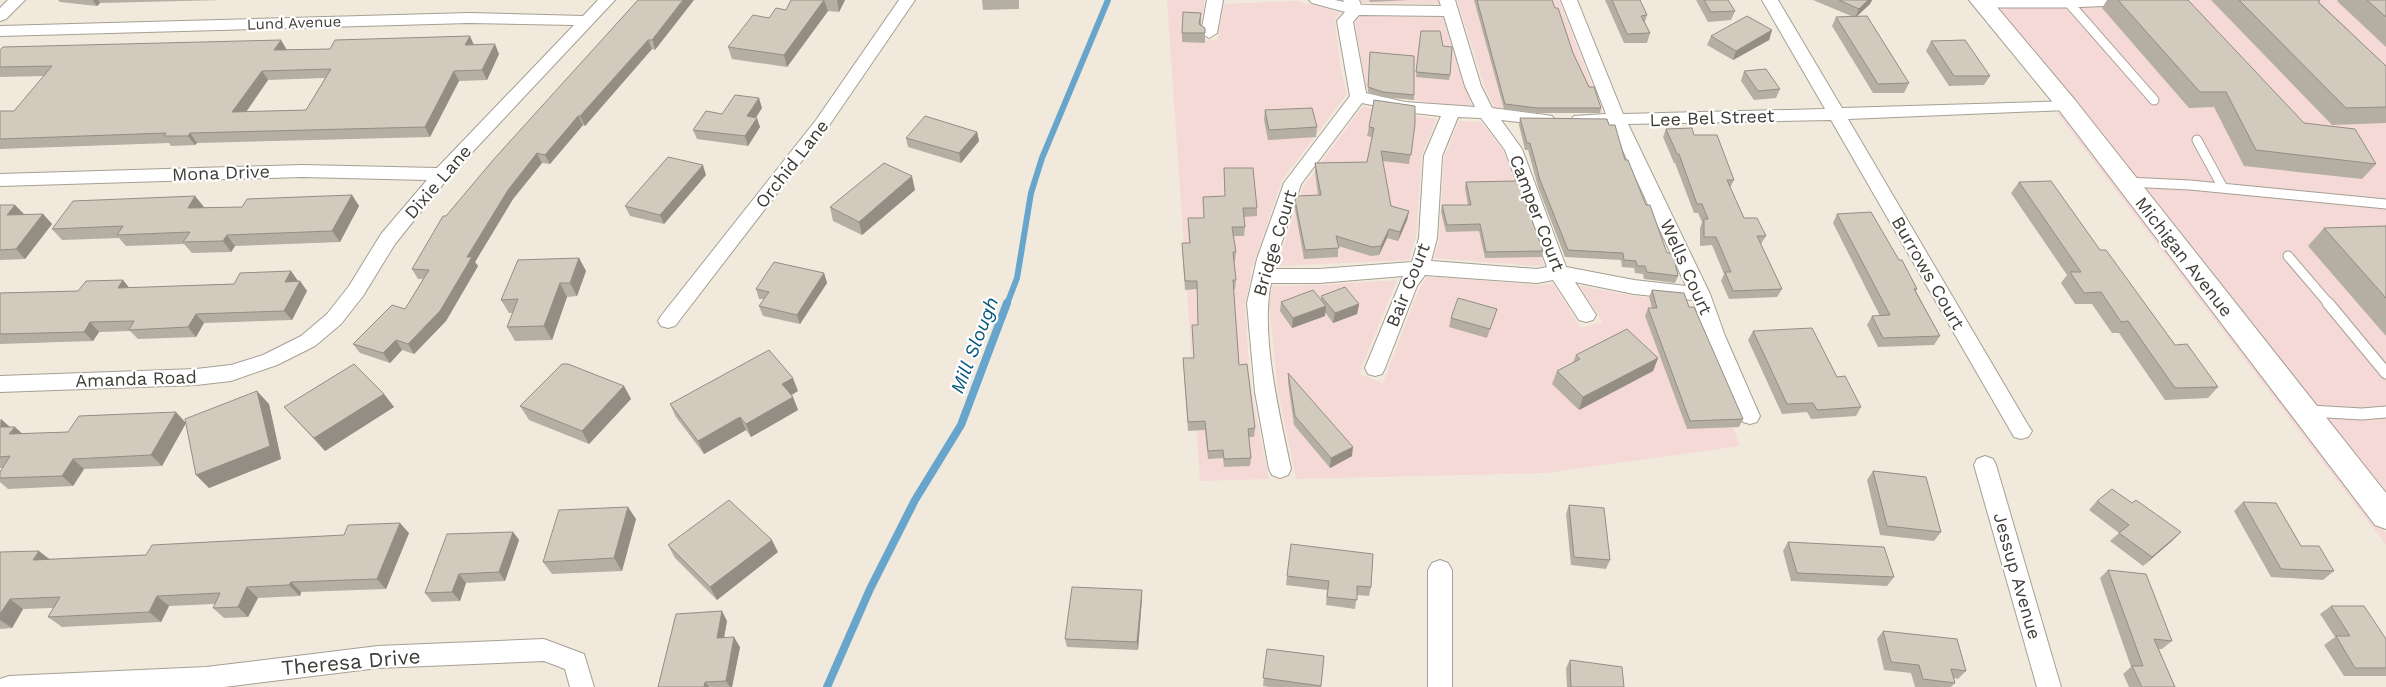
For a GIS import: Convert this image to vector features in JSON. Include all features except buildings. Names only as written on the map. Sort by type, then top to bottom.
[{"type":"main road","name":"Michigan Avenue","points":[[1982,2],[2067,105],[2386,516]]},
{"type":"street","points":[[0,16],[17,0]]},
{"type":"street","name":"Dixie Lane","points":[[270,360],[308,341],[334,319],[356,290],[388,240],[442,174],[607,0]]},
{"type":"street","name":"Orchid Lane","points":[[668,321],[813,138],[874,54],[907,0]]},
{"type":"street","points":[[1209,33],[1215,0]]},
{"type":"street","points":[[1317,0],[1353,5],[1449,6]]},
{"type":"street","name":"Wells Court","points":[[1569,0],[1617,120],[1700,294],[1715,336],[1750,416]]},
{"type":"street","name":"Burrows Court","points":[[1770,0],[2021,431]]},
{"type":"street","points":[[1353,5],[1345,21],[1352,71],[1358,96]]},
{"type":"street","name":"Camper Court","points":[[1449,6],[1473,86],[1486,113],[1513,148],[1558,272],[1586,316]]},
{"type":"street","name":"Lund Avenue","points":[[0,31],[469,18],[588,21]]},
{"type":"street","name":"Lee Bel Street","points":[[1358,96],[1380,104],[1451,113],[1486,113],[1536,120],[1617,120],[1836,114],[2067,105]]},
{"type":"street","name":"Bridge Court","points":[[1280,469],[1265,392],[1261,357],[1257,304],[1262,276],[1292,183],[1358,96]]},
{"type":"street","name":"Bair Court","points":[[1375,368],[1408,284],[1419,269],[1428,238],[1433,156],[1451,113]]},
{"type":"street","name":"Mona Drive","points":[[0,180],[302,171],[442,174]]},
{"type":"street","points":[[1262,276],[1319,276],[1435,267],[1537,276],[1558,272],[1634,287],[1700,294]]},
{"type":"street","name":"Amanda Road","points":[[0,384],[196,377],[231,373],[270,360]]},
{"type":"street","name":"Jessup Avenue","points":[[1985,465],[2049,687]]},
{"type":"street","points":[[1440,570],[1440,687]]},
{"type":"street","name":"Theresa Drive","points":[[9,687],[206,678],[378,657],[544,650],[575,662],[582,687]]},
{"type":"lane","points":[[1982,2],[2137,0]]},
{"type":"lane","points":[[2067,1],[2154,100]]},
{"type":"lane","points":[[2197,140],[2223,188]]},
{"type":"lane","points":[[2126,182],[2223,188],[2386,204]]},
{"type":"lane","points":[[2288,256],[2386,373]]},
{"type":"lane","points":[[2304,410],[2362,414],[2386,412]]},
{"type":"shaded area","points":[[1167,0],[1205,0],[1198,38],[1217,41],[1224,4],[1297,1],[1340,13],[1335,21],[1341,71],[1347,94],[1282,180],[1253,267],[1250,267],[1251,275],[1245,304],[1249,366],[1252,394],[1269,479],[1200,481]]},
{"type":"shaded area","points":[[1360,0],[1438,0],[1439,4],[1362,3]]},
{"type":"shaded area","points":[[1457,0],[1559,0],[1603,113],[1535,112],[1494,107],[1484,85]]},
{"type":"shaded area","points":[[1990,0],[2386,0],[2386,498]]},
{"type":"shaded area","points":[[1361,16],[1443,17],[1472,106],[1382,96],[1367,91],[1355,23]]},
{"type":"shaded area","points":[[1363,106],[1379,111],[1437,119],[1422,154],[1416,236],[1409,260],[1277,266],[1303,187]]},
{"type":"shaded area","points":[[2057,113],[2063,113],[2386,533],[2386,545]]},
{"type":"shaded area","points":[[1459,121],[1481,122],[1503,150],[1544,265],[1534,266],[1434,258],[1439,241],[1444,158]]},
{"type":"shaded area","points":[[1437,277],[1539,285],[1553,284],[1581,328],[1603,322],[1580,286],[1634,296],[1684,302],[1740,446],[1546,473],[1296,479],[1278,392],[1269,304],[1273,286],[1397,280],[1359,374],[1383,383],[1419,289],[1427,278]]},
{"type":"waterway","name":"Mill Slough","points":[[1007,304],[1017,278],[1031,193],[1042,158],[1108,0]]},
{"type":"waterway","name":"Mill Slough","points":[[827,687],[870,589],[915,500],[961,425],[1007,303]]}]
